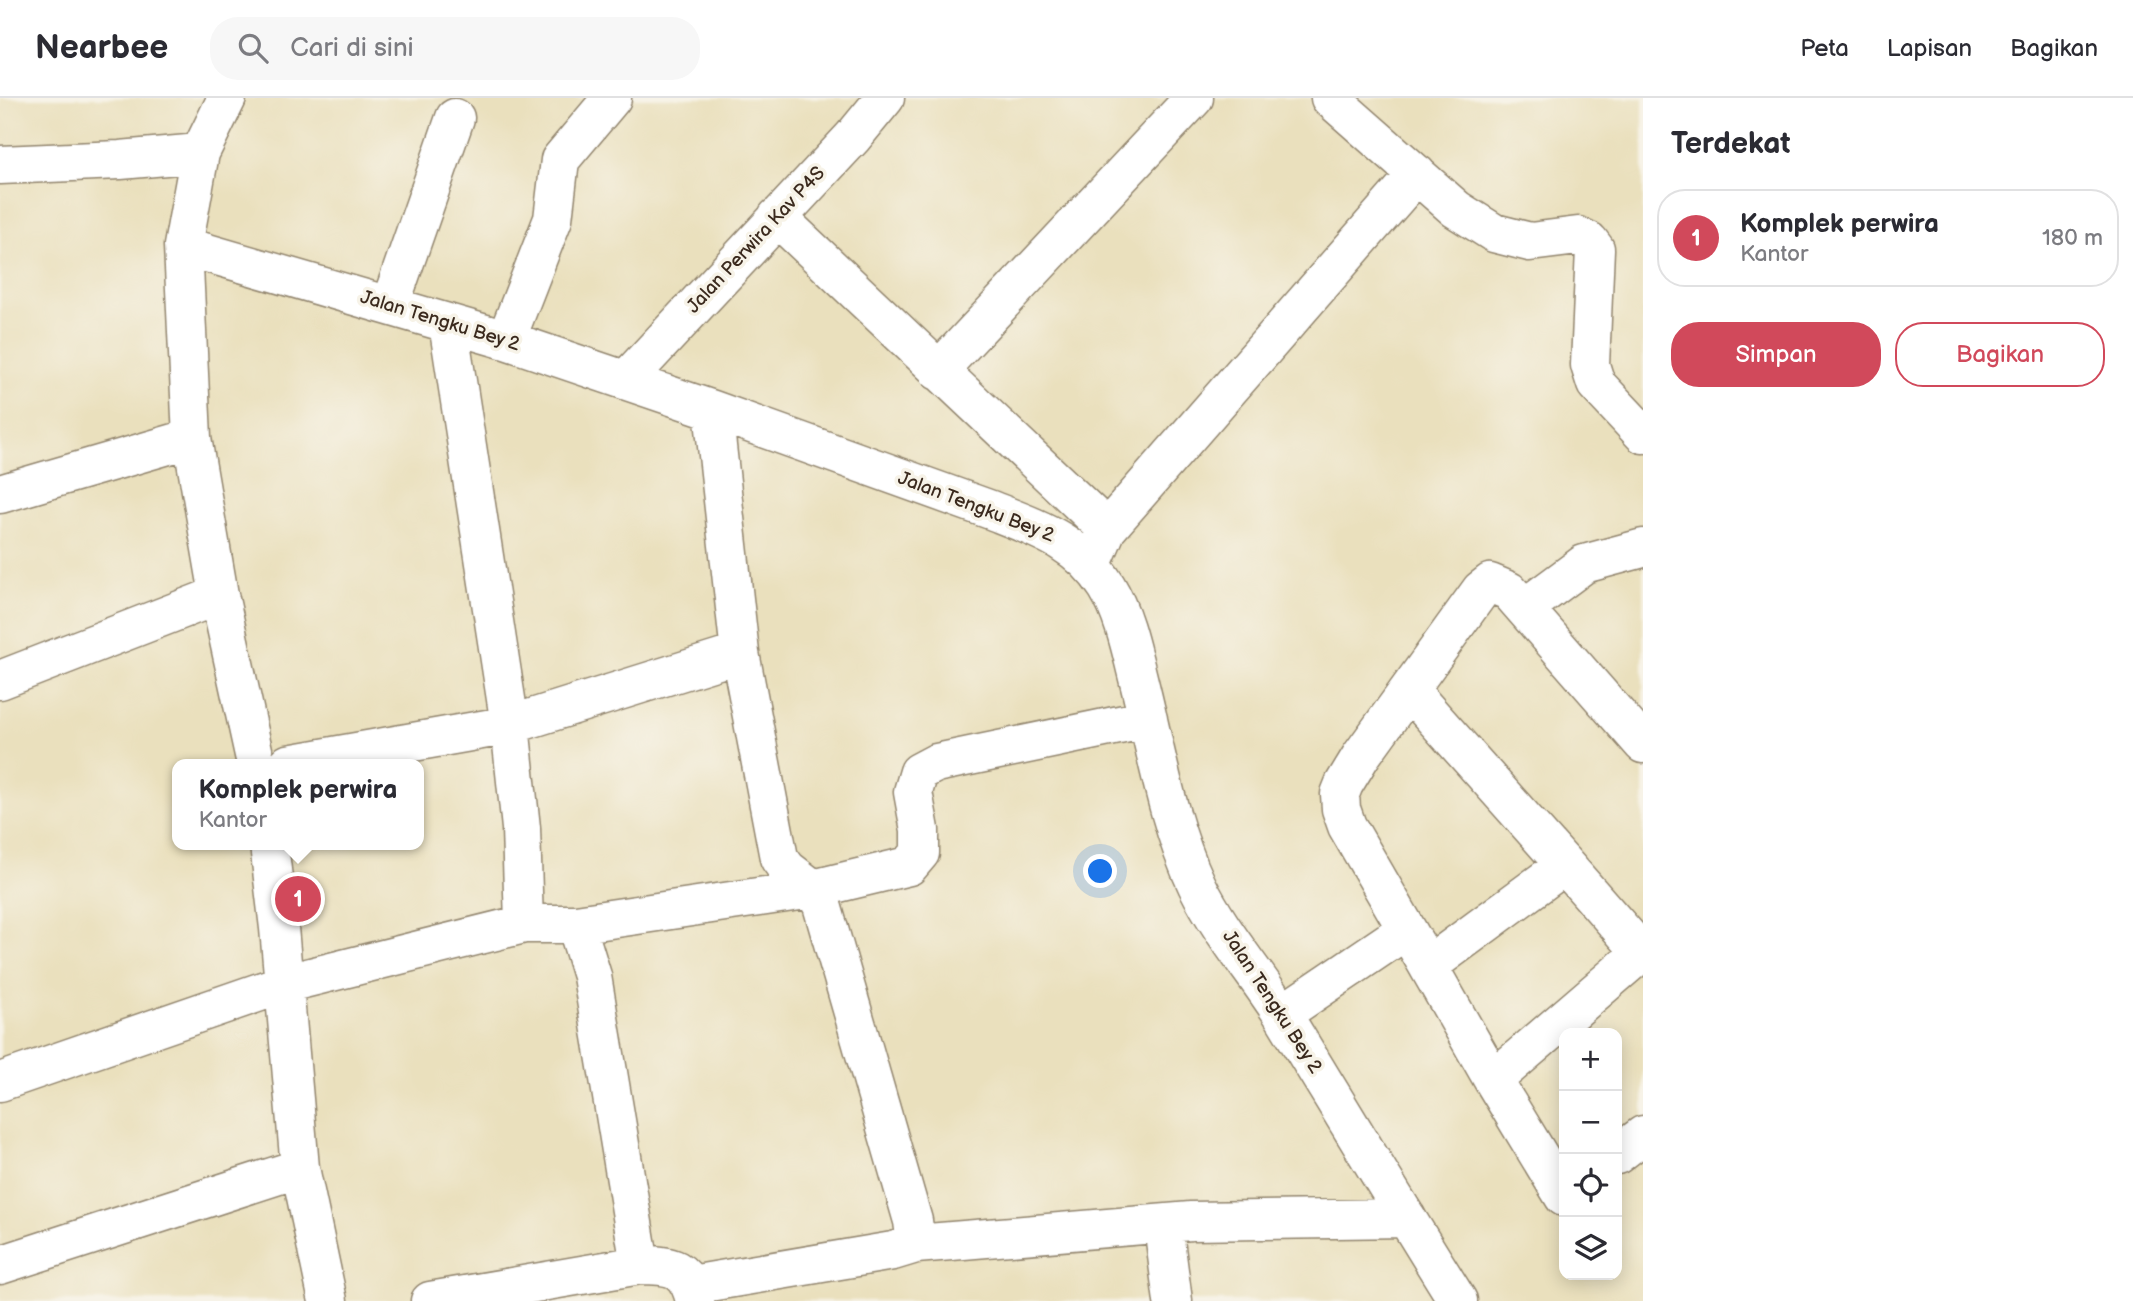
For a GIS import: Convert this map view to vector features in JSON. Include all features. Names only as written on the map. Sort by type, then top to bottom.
[{"type":"street","points":[[227,98],[200,153],[183,246],[192,438],[219,595],[255,759]]},
{"type":"street","points":[[506,340],[552,219],[560,160],[612,98]]},
{"type":"street","name":"Jalan Perwira Kav P4S","points":[[626,380],[853,136],[884,98]]},
{"type":"street","points":[[938,371],[1194,98]]},
{"type":"street","points":[[1330,98],[1456,209],[1494,233],[1530,242],[1578,236],[1590,241],[1595,249],[1590,365],[1596,384],[1643,434]]},
{"type":"street","points":[[390,305],[455,118]]},
{"type":"street","points":[[0,165],[120,160],[200,153]]},
{"type":"street","points":[[1092,564],[1107,530],[1417,174]]},
{"type":"street","points":[[777,217],[1107,530]]},
{"type":"street","name":"Jalan Tengku Bey 2","points":[[183,246],[506,340],[626,380],[1038,529],[1071,546],[1092,564],[1109,590],[1128,636],[1172,813],[1185,857],[1198,886],[1282,1014],[1458,1301]]},
{"type":"street","points":[[448,323],[510,725],[522,828],[524,924]]},
{"type":"street","points":[[713,410],[740,653],[779,858],[787,869],[813,889],[822,905],[913,1221],[916,1244]]},
{"type":"street","points":[[0,494],[192,438]]},
{"type":"street","points":[[1526,607],[1584,564],[1643,548]]},
{"type":"street","points":[[1559,1188],[1493,1080],[1347,826],[1341,809],[1340,794],[1361,756],[1457,621],[1481,590],[1490,583],[1509,591],[1526,607],[1643,744]]},
{"type":"street","points":[[0,680],[219,595]]},
{"type":"street","points":[[316,759],[510,725],[740,653]]},
{"type":"street","points":[[1409,690],[1643,953],[1493,1080]]},
{"type":"street","points":[[0,1082],[283,984],[524,924],[576,924],[813,889],[909,866],[920,853],[920,830],[913,792],[919,772],[936,763],[1148,719]]},
{"type":"street","points":[[270,850],[300,1168],[328,1301]]},
{"type":"street","points":[[1428,966],[1565,865]]},
{"type":"street","points":[[576,924],[592,976],[640,1265]]},
{"type":"street","points":[[1282,1014],[1406,930]]},
{"type":"street","points":[[1618,1154],[1643,1135]]},
{"type":"street","points":[[0,1265],[300,1168]]},
{"type":"street","points":[[430,1301],[640,1265],[666,1265],[681,1272],[693,1293],[916,1244],[1191,1221],[1407,1219]]},
{"type":"street","points":[[1163,1225],[1173,1301]]},
{"type":"place","name":"Komplek perwira","points":[[298,899]]}]
